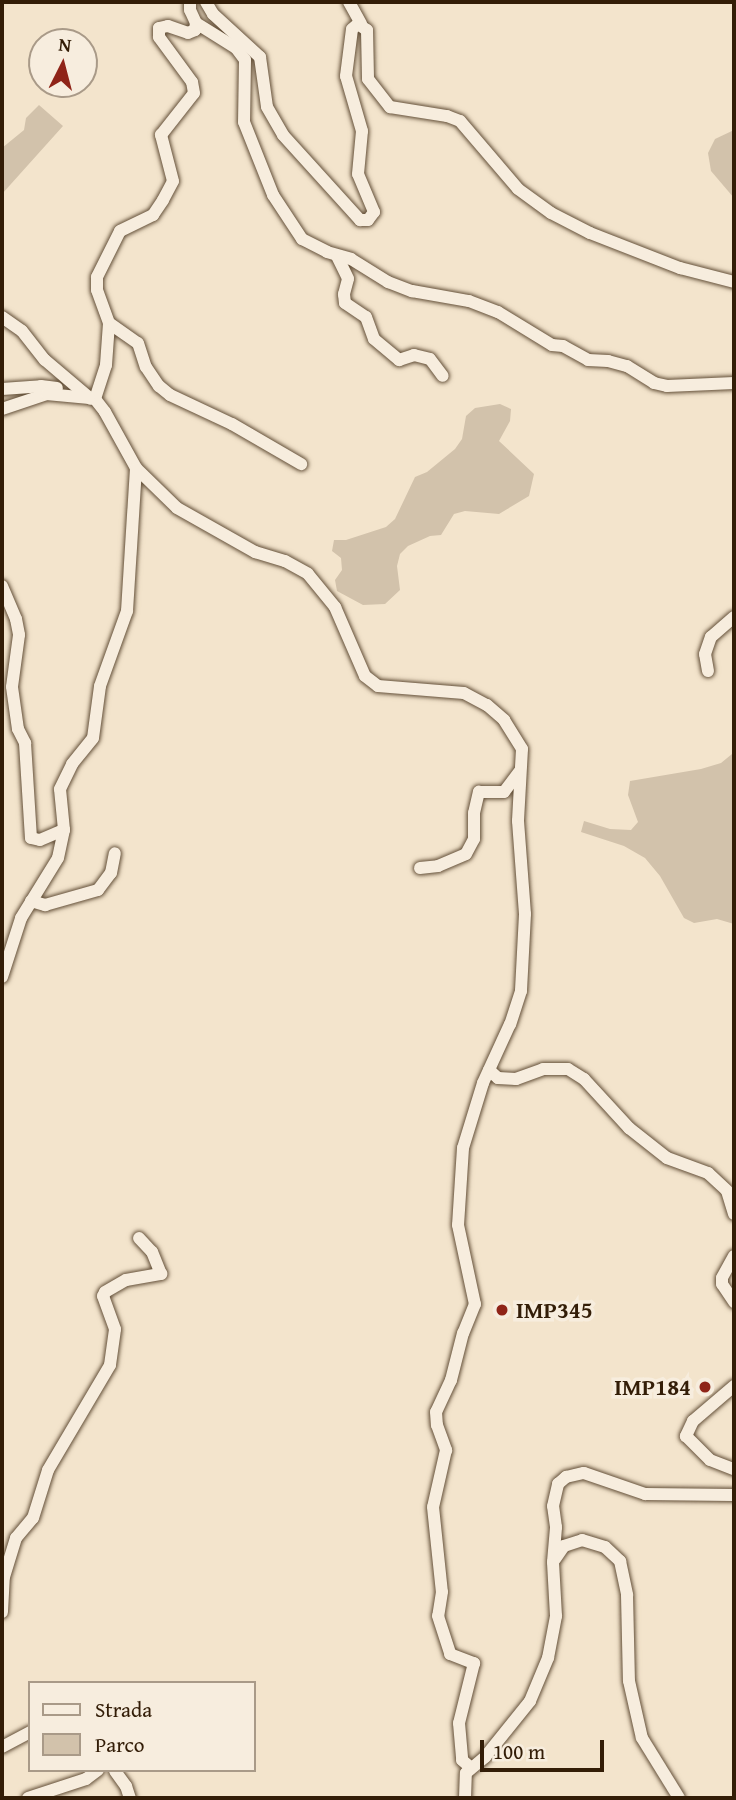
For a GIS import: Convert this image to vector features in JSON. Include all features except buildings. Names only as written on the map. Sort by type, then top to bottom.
[{"type":"street","points":[[93,399],[106,365],[109,323],[97,290],[97,277],[120,231],[153,215],[173,181],[161,135],[194,93],[192,82],[159,37],[159,28],[168,26],[188,33],[195,30],[196,23],[190,2]]},
{"type":"street","points":[[206,2],[213,14],[260,57],[267,107],[283,135],[358,218],[366,221],[374,212],[358,174],[362,131],[346,76],[352,29],[361,24]]},
{"type":"street","points":[[349,2],[367,30],[368,79],[390,107],[447,116],[460,121],[518,189],[551,212],[590,233],[680,268],[734,282]]},
{"type":"street","points":[[196,23],[236,48],[245,60],[244,122],[263,171],[291,228],[302,239],[337,256],[351,259],[388,282],[412,291],[469,301],[498,312],[552,345],[563,346],[588,360],[608,360],[627,366],[660,386],[734,383]]},
{"type":"street","points":[[337,256],[348,279],[344,294],[345,303],[366,317],[374,339],[399,360],[414,355],[430,359],[443,376]]},
{"type":"street","points":[[2,317],[22,331],[45,360],[105,412],[136,468],[177,508],[255,552],[285,561],[308,574],[335,607],[365,676],[378,686],[464,693],[487,705],[519,741],[522,749],[518,821],[525,914],[521,991],[489,1070],[463,1148],[458,1225],[475,1304],[463,1333],[451,1380],[436,1412],[446,1456],[433,1507],[441,1576],[438,1616],[450,1654],[474,1662],[459,1723],[462,1760],[470,1767]]},
{"type":"street","points":[[109,323],[138,342],[146,368],[170,396],[232,424],[301,464]]},
{"type":"street","points":[[2,389],[47,386],[62,393],[93,399]]},
{"type":"street","points":[[2,409],[47,394],[62,393]]},
{"type":"street","points":[[2,977],[13,937],[31,901],[58,858],[64,830],[60,789],[68,771],[93,738],[100,686],[127,611],[136,468]]},
{"type":"street","points":[[2,586],[19,635],[12,687],[18,729],[25,743],[31,838],[40,840],[64,830]]},
{"type":"street","points":[[708,671],[705,654],[711,637],[734,617]]},
{"type":"street","points":[[420,868],[438,866],[466,854],[474,839],[475,805],[479,792],[504,792],[519,772]]},
{"type":"street","points":[[31,901],[45,905],[98,890],[111,873],[115,853]]},
{"type":"street","points":[[489,1070],[498,1078],[516,1079],[543,1069],[568,1069],[584,1079],[629,1128],[667,1157],[708,1173],[727,1191],[734,1213]]},
{"type":"street","points":[[2,1612],[4,1577],[18,1533],[33,1518],[48,1471],[110,1365],[115,1329],[103,1296],[105,1292],[126,1280],[161,1274],[156,1258],[139,1238]]},
{"type":"street","points":[[734,1256],[722,1278],[722,1284],[734,1302]]},
{"type":"street","points":[[734,1386],[693,1421],[686,1436],[710,1460],[734,1469]]},
{"type":"street","points":[[465,1798],[464,1779],[470,1767],[485,1757],[523,1712],[548,1658],[556,1616],[553,1562],[556,1535],[554,1493],[566,1477],[584,1473],[645,1494],[734,1495]]},
{"type":"street","points":[[553,1562],[564,1546],[582,1540],[605,1547],[620,1561],[627,1595],[629,1681],[642,1738],[679,1798]]},
{"type":"street","points":[[2,1747],[28,1733]]},
{"type":"street","points":[[28,1798],[86,1779],[95,1772]]},
{"type":"street","points":[[115,1772],[126,1786],[130,1798]]},
{"type":"green space","points":[[39,105],[63,126],[2,194],[2,148],[24,130],[26,118]]},
{"type":"green space","points":[[734,130],[734,198],[711,171],[708,153],[715,139]]},
{"type":"green space","points":[[500,404],[511,409],[510,421],[499,441],[534,474],[529,496],[499,514],[465,511],[454,514],[441,535],[430,536],[408,546],[400,554],[397,566],[400,590],[385,604],[363,605],[337,591],[335,580],[342,570],[341,558],[332,551],[334,540],[346,540],[386,527],[395,519],[415,477],[427,472],[455,449],[462,439],[466,416],[475,408]]},
{"type":"green space","points":[[732,754],[734,924],[717,919],[694,923],[684,918],[660,876],[645,858],[624,846],[581,832],[584,821],[610,829],[631,830],[638,822],[628,795],[630,781],[701,769],[721,763]]},
{"type":"place","name":"IMP345","points":[[502,1310]]},
{"type":"place","name":"IMP184","points":[[705,1387]]}]
